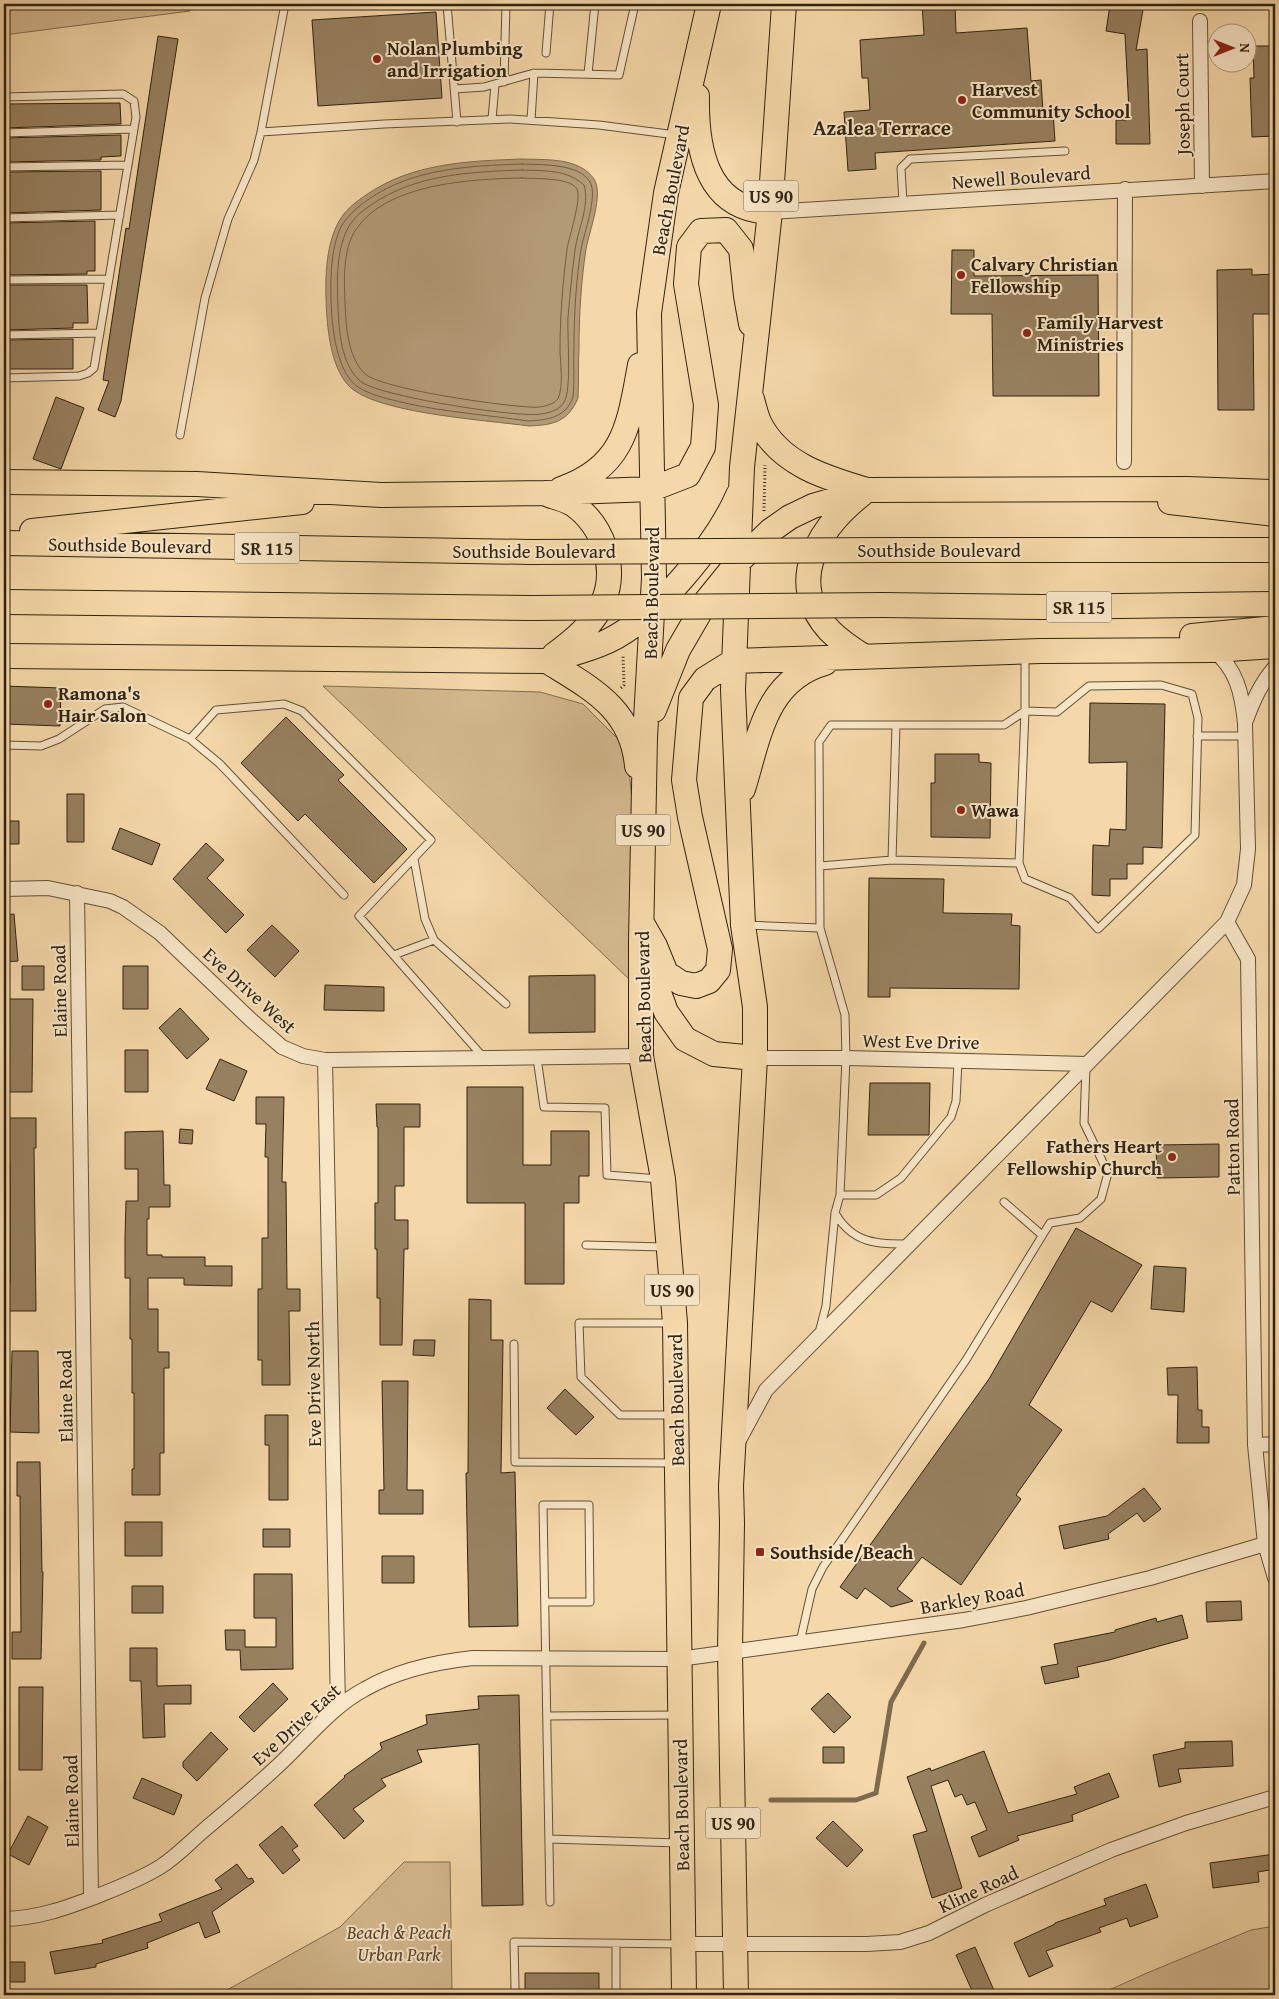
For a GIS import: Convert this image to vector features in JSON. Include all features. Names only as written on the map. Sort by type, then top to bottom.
[{"type":"highway","name":"Beach Boulevard","points":[[684,1995],[675,1323],[663,1179],[641,1056],[641,932],[645,737],[653,609],[649,313],[666,193],[709,4]]},
{"type":"highway","name":"US 90","points":[[736,1995],[730,1652],[732,1454],[755,1058],[755,1007],[744,925],[737,810],[733,690],[741,489],[770,212],[784,4]]},
{"type":"highway","points":[[699,50],[697,122],[700,147],[705,166],[716,184],[731,199],[750,209],[770,212]]},
{"type":"highway","points":[[4,482],[197,484],[381,495],[545,493],[652,489],[688,475],[704,447],[706,405],[686,284],[689,247],[701,231],[726,230],[740,250],[756,352]]},
{"type":"highway","points":[[545,493],[575,484],[602,465],[616,448],[630,420],[649,313]]},
{"type":"highway","points":[[751,396],[759,421],[771,440],[787,456],[805,468],[823,476],[867,490]]},
{"type":"highway","points":[[645,737],[678,650],[707,600],[737,563],[770,531],[790,517],[812,506],[867,490],[1187,488],[1275,492]]},
{"type":"highway","points":[[4,656],[547,660],[609,641],[653,609],[683,578],[726,519],[741,489]]},
{"type":"highway","points":[[1062,489],[1275,514]]},
{"type":"highway","points":[[863,656],[830,630],[818,614],[810,596],[809,576],[811,556],[819,540],[847,506],[867,490]]},
{"type":"highway","points":[[545,493],[573,504],[584,514],[604,544],[608,562],[608,582],[604,601],[582,632],[547,660]]},
{"type":"highway","points":[[4,533],[206,511],[381,495]]},
{"type":"highway","name":"Southside Boulevard","points":[[4,543],[531,552],[1275,550]]},
{"type":"highway","name":"SR 115","points":[[4,602],[531,608],[882,605],[1043,607],[1275,604]]},
{"type":"highway","points":[[1033,651],[1275,628]]},
{"type":"highway","points":[[641,932],[655,946],[666,973],[681,983],[696,986],[709,981],[718,970],[720,949],[690,817],[684,780],[690,698],[705,679],[734,661],[1033,651],[1213,650],[1275,646]]},
{"type":"highway","points":[[737,810],[766,714],[780,691],[795,676],[810,667],[863,656]]},
{"type":"highway","points":[[547,660],[594,689],[616,709],[636,754],[643,840]]},
{"type":"highway","points":[[641,932],[666,1012],[685,1039],[714,1054],[755,1058]]},
{"type":"street","name":"Joseph Court","points":[[1200,21],[1202,186]]},
{"type":"street","name":"Newell Boulevard","points":[[770,212],[1275,181]]},
{"type":"street","points":[[1124,462],[1125,189]]},
{"type":"street","points":[[732,1454],[766,1390],[912,1244],[1227,922],[1244,885],[1248,849],[1246,730],[1243,702],[1233,672],[1224,659],[1213,650]]},
{"type":"street","points":[[1246,730],[1255,696],[1265,678],[1275,666]]},
{"type":"street","name":"Eve Drive West","points":[[4,889],[48,888],[77,893],[123,906],[142,919],[282,1047],[303,1056],[325,1060],[641,1056]]},
{"type":"street","name":"Elaine Road","points":[[77,893],[91,1898]]},
{"type":"street","name":"Patton Road","points":[[1227,922],[1248,959],[1255,1445],[1265,1544],[1275,1578]]},
{"type":"street","name":"West Eve Drive","points":[[755,1058],[846,1058],[1086,1064]]},
{"type":"street","name":"Eve Drive North","points":[[325,1060],[338,1708]]},
{"type":"street","points":[[1255,1445],[1275,1444]]},
{"type":"street","name":"Barkley Road","points":[[679,1660],[964,1620],[1026,1608],[1150,1578],[1265,1544]]},
{"type":"street","name":"Eve Drive East","points":[[4,1919],[27,1918],[59,1911],[129,1884],[161,1867],[183,1850],[338,1708],[364,1689],[412,1669],[444,1661],[473,1658],[679,1660]]},
{"type":"street","name":"Kline Road","points":[[684,1944],[867,1944],[900,1942],[929,1933],[985,1905],[1111,1850],[1186,1822],[1275,1797]]},
{"type":"lane","points":[[180,436],[204,298],[228,219],[254,160],[285,4]]},
{"type":"lane","points":[[447,4],[457,122]]},
{"type":"lane","points":[[504,82],[506,4]]},
{"type":"lane","points":[[546,53],[550,4]]},
{"type":"lane","points":[[588,74],[595,4]]},
{"type":"lane","points":[[455,89],[495,85],[534,73],[619,76],[635,4]]},
{"type":"lane","points":[[532,120],[534,73]]},
{"type":"lane","points":[[492,119],[495,85]]},
{"type":"lane","points":[[4,97],[123,94],[134,101],[136,117],[94,368],[88,373],[79,376],[4,378]]},
{"type":"lane","points":[[261,132],[492,119],[599,125],[679,135]]},
{"type":"lane","points":[[4,133],[134,129]]},
{"type":"lane","points":[[902,203],[901,168],[910,159],[1065,151]]},
{"type":"lane","points":[[4,167],[128,165]]},
{"type":"lane","points":[[4,218],[120,215]]},
{"type":"lane","points":[[4,280],[109,279]]},
{"type":"lane","points":[[4,335],[100,333]]},
{"type":"lane","points":[[815,1341],[826,1306],[836,1213],[840,1195],[846,1058],[845,1015],[820,928],[819,742],[831,725],[1004,725],[1025,711],[1057,712],[1089,686],[1161,685],[1192,694],[1198,718],[1195,834],[1098,930],[1070,898],[1025,879],[1019,863],[1025,711],[1033,651]]},
{"type":"lane","points":[[190,739],[216,710],[284,704],[302,711],[431,840],[360,916],[484,1058]]},
{"type":"lane","points":[[4,745],[41,746],[59,739],[105,708],[123,707],[190,739],[220,764],[344,895]]},
{"type":"lane","points":[[892,860],[896,725]]},
{"type":"lane","points":[[1197,736],[1246,730]]},
{"type":"lane","points":[[414,858],[425,919],[434,940],[506,1004]]},
{"type":"lane","points":[[820,866],[892,860],[1019,863]]},
{"type":"lane","points":[[744,925],[820,928]]},
{"type":"lane","points":[[394,955],[434,940]]},
{"type":"lane","points":[[537,1058],[544,1107],[605,1108],[607,1176],[663,1179]]},
{"type":"lane","points":[[840,1195],[876,1195],[901,1178],[951,1116],[956,1101],[958,1061]]},
{"type":"lane","points":[[800,1642],[812,1589],[823,1567],[966,1360],[1050,1223],[1080,1218],[1101,1199],[1108,1173],[1084,1123],[1086,1064]]},
{"type":"lane","points":[[1004,1202],[1042,1235]]},
{"type":"lane","points":[[836,1213],[842,1224],[868,1242],[912,1244]]},
{"type":"lane","points":[[586,1245],[669,1247]]},
{"type":"lane","points":[[675,1323],[579,1323],[581,1376],[620,1415],[676,1415]]},
{"type":"lane","points":[[514,1344],[515,1462],[676,1463]]},
{"type":"lane","points":[[545,1602],[590,1602],[589,1505],[543,1505],[550,1902]]},
{"type":"lane","points":[[547,1716],[680,1715]]},
{"type":"lane","points":[[549,1839],[682,1843]]},
{"type":"lane","points":[[515,1989],[514,1942],[684,1944]]},
{"type":"lane","points":[[616,1943],[616,1995]]},
{"type":"path","points":[[764,510],[765,463],[769,459]]},
{"type":"path","points":[[619,692],[624,685],[623,652]]},
{"type":"green space","points":[[4,4],[190,4],[190,11],[4,35]]},
{"type":"green space","points":[[323,686],[540,692],[583,704],[627,748],[632,801],[630,980]]},
{"type":"green space","name":"Beach & Peach Urban Park","points":[[404,1862],[450,1862],[452,1995],[218,1995],[340,1927]]},
{"type":"green space","points":[[1275,1926],[1275,1995],[1098,1995],[1251,1930]]},
{"type":"water","points":[[522,159],[571,163],[588,172],[597,186],[597,203],[586,249],[582,286],[579,324],[578,398],[570,412],[559,421],[545,425],[529,426],[413,411],[370,399],[355,391],[348,385],[337,368],[331,348],[327,318],[326,283],[328,258],[333,236],[342,216],[366,195],[402,176],[421,170],[461,163]]},
{"type":"building","points":[[922,4],[955,4],[956,33],[1027,28],[1031,81],[1041,80],[1043,112],[1053,111],[1055,141],[875,153],[876,169],[848,171],[844,112],[870,110],[868,78],[862,78],[860,40],[924,35]]},
{"type":"building","points":[[1120,4],[1144,4],[1136,50],[1147,49],[1150,144],[1116,144],[1116,120],[1126,120],[1126,111],[1129,111],[1125,34],[1106,31],[1110,5],[1120,6]]},
{"type":"building","name":"Nolan Plumbing and Irrigation","points":[[436,12],[442,98],[318,106],[312,20]]},
{"type":"building","points":[[158,36],[178,39],[121,401],[115,417],[98,410],[109,381],[103,380],[126,228],[129,229]]},
{"type":"building","points":[[1256,46],[1275,46],[1275,136],[1252,137],[1250,78],[1254,78],[1254,72],[1256,72]]},
{"type":"building","points":[[120,103],[121,124],[4,128],[4,104]]},
{"type":"building","points":[[121,135],[121,156],[101,157],[101,160],[4,162],[4,138]]},
{"type":"building","points":[[101,171],[101,210],[4,213],[4,172]]},
{"type":"building","points":[[95,221],[95,271],[87,271],[87,274],[4,275],[4,223]]},
{"type":"building","points":[[952,250],[974,250],[974,276],[1098,275],[1099,396],[993,396],[992,314],[951,314]]},
{"type":"building","points":[[1252,269],[1252,275],[1275,274],[1275,314],[1253,314],[1254,410],[1218,410],[1217,270]]},
{"type":"building","points":[[4,285],[87,285],[88,323],[73,323],[73,328],[4,330]]},
{"type":"building","points":[[73,339],[73,369],[4,369],[4,340]]},
{"type":"building","points":[[56,397],[84,408],[61,469],[33,459]]},
{"type":"building","points":[[4,686],[61,688],[60,726],[4,724]]},
{"type":"building","points":[[1090,703],[1165,704],[1162,848],[1143,847],[1143,864],[1127,864],[1127,879],[1110,879],[1110,896],[1092,895],[1093,845],[1109,846],[1110,829],[1126,830],[1127,762],[1089,763]]},
{"type":"building","points":[[286,717],[344,775],[338,780],[407,849],[374,883],[305,814],[298,821],[241,763]]},
{"type":"building","name":"Wawa","points":[[935,754],[979,754],[979,762],[991,763],[990,838],[931,837],[931,783],[935,783]]},
{"type":"building","points":[[67,794],[84,794],[84,842],[67,842]]},
{"type":"building","points":[[4,821],[19,821],[19,844],[4,844]]},
{"type":"building","points":[[120,828],[160,844],[152,865],[112,849]]},
{"type":"building","points":[[206,843],[224,860],[207,878],[244,915],[226,933],[173,879]]},
{"type":"building","points":[[869,878],[944,879],[943,913],[1012,914],[1011,925],[1020,926],[1019,989],[890,988],[890,997],[868,997]]},
{"type":"building","points":[[14,914],[18,961],[4,962],[4,915]]},
{"type":"building","points":[[272,925],[299,951],[275,977],[247,950]]},
{"type":"building","points":[[22,966],[44,966],[44,990],[22,990]]},
{"type":"building","points":[[123,966],[148,966],[148,1009],[123,1009]]},
{"type":"building","points":[[595,975],[595,1032],[529,1033],[529,976]]},
{"type":"building","points":[[325,985],[384,987],[384,1011],[324,1010]]},
{"type":"building","points":[[8,999],[33,999],[32,1092],[4,1092],[4,1055],[8,1055]]},
{"type":"building","points":[[180,1008],[209,1039],[187,1059],[159,1028]]},
{"type":"building","points":[[125,1050],[148,1050],[148,1092],[125,1092]]},
{"type":"building","points":[[220,1059],[247,1071],[234,1101],[206,1089]]},
{"type":"building","points":[[870,1083],[930,1083],[929,1135],[868,1135]]},
{"type":"building","points":[[467,1087],[523,1087],[523,1165],[551,1165],[551,1131],[589,1131],[589,1176],[579,1176],[579,1203],[564,1203],[564,1284],[525,1284],[525,1203],[467,1203]]},
{"type":"building","points":[[256,1097],[284,1097],[282,1182],[286,1182],[287,1289],[300,1289],[300,1311],[289,1311],[290,1385],[262,1385],[262,1360],[258,1360],[258,1289],[262,1289],[262,1238],[268,1238],[268,1157],[265,1157],[266,1124],[256,1124]]},
{"type":"building","points":[[376,1104],[420,1104],[420,1127],[404,1127],[404,1186],[395,1186],[395,1220],[408,1220],[408,1249],[404,1249],[402,1345],[380,1345],[380,1298],[377,1298],[377,1249],[375,1249],[375,1203],[378,1203],[378,1127]]},
{"type":"building","points":[[8,1118],[36,1118],[36,1148],[34,1148],[36,1311],[8,1311],[8,1283],[10,1283],[10,1161],[4,1161],[4,1131],[8,1131]]},
{"type":"building","points":[[180,1129],[193,1130],[192,1144],[179,1143]]},
{"type":"building","points":[[163,1131],[164,1185],[170,1185],[170,1207],[149,1207],[147,1255],[205,1257],[205,1266],[232,1266],[232,1286],[184,1285],[184,1278],[148,1278],[148,1309],[158,1309],[158,1352],[169,1352],[169,1368],[164,1368],[164,1453],[160,1453],[160,1495],[132,1495],[134,1393],[132,1393],[132,1339],[130,1339],[130,1278],[125,1278],[125,1237],[126,1201],[138,1201],[138,1169],[125,1169],[125,1132]]},
{"type":"building","points":[[1219,1144],[1219,1177],[1157,1178],[1156,1145]]},
{"type":"building","points":[[1076,1228],[1142,1265],[1112,1312],[1091,1301],[1029,1405],[1062,1430],[1016,1495],[1021,1499],[961,1585],[922,1557],[897,1589],[913,1601],[891,1607],[865,1588],[857,1599],[840,1587],[989,1379]]},
{"type":"building","points":[[1154,1266],[1186,1268],[1184,1312],[1151,1309]]},
{"type":"building","points":[[469,1299],[491,1300],[491,1340],[503,1340],[501,1473],[515,1472],[518,1626],[469,1627],[466,1473],[468,1473]]},
{"type":"building","points":[[414,1340],[435,1340],[434,1356],[413,1355]]},
{"type":"building","points":[[12,1351],[38,1351],[39,1433],[10,1432]]},
{"type":"building","points":[[1197,1367],[1198,1410],[1202,1410],[1202,1427],[1209,1427],[1209,1443],[1177,1443],[1178,1395],[1168,1395],[1167,1368]]},
{"type":"building","points":[[382,1381],[408,1381],[407,1490],[423,1490],[423,1514],[379,1514],[379,1490],[384,1490]]},
{"type":"building","points":[[565,1389],[594,1417],[576,1435],[547,1408]]},
{"type":"building","points":[[265,1415],[288,1415],[288,1500],[269,1500],[269,1445],[265,1445]]},
{"type":"building","points":[[17,1462],[40,1462],[43,1572],[41,1659],[12,1659],[12,1632],[21,1632],[20,1496],[17,1496]]},
{"type":"building","points":[[1144,1488],[1161,1509],[1144,1522],[1137,1513],[1108,1534],[1109,1539],[1064,1549],[1059,1526],[1107,1516]]},
{"type":"building","points":[[125,1522],[162,1522],[162,1556],[125,1556]]},
{"type":"building","points":[[263,1529],[290,1529],[290,1547],[263,1547]]},
{"type":"building","points":[[382,1556],[414,1556],[414,1583],[382,1583]]},
{"type":"building","points":[[254,1574],[292,1574],[293,1669],[241,1670],[240,1650],[226,1650],[225,1630],[245,1630],[245,1647],[276,1647],[276,1618],[254,1618]]},
{"type":"building","points":[[132,1586],[163,1586],[163,1613],[132,1613]]},
{"type":"building","points":[[1241,1601],[1242,1620],[1207,1622],[1206,1602]]},
{"type":"building","points":[[1182,1615],[1188,1638],[1077,1667],[1079,1677],[1045,1684],[1041,1667],[1058,1664],[1054,1644],[1115,1632],[1115,1630],[1156,1618],[1157,1622]]},
{"type":"building","points":[[130,1648],[157,1648],[157,1686],[191,1685],[191,1704],[164,1704],[165,1737],[143,1738],[141,1681],[130,1681]]},
{"type":"building","points":[[273,1683],[288,1699],[254,1732],[239,1717]]},
{"type":"building","points":[[19,1687],[43,1687],[42,1770],[19,1770]]},
{"type":"building","points":[[828,1693],[851,1717],[834,1733],[811,1709]]},
{"type":"building","points":[[519,1695],[523,1905],[482,1906],[479,1744],[417,1750],[422,1762],[381,1779],[386,1786],[353,1809],[364,1821],[344,1839],[314,1805],[344,1776],[382,1749],[380,1743],[427,1724],[426,1715],[479,1709],[478,1696]]},
{"type":"building","points":[[211,1732],[228,1749],[197,1781],[183,1767],[183,1762]]},
{"type":"building","points":[[1232,1741],[1233,1766],[1178,1769],[1181,1782],[1159,1787],[1153,1755],[1185,1748],[1185,1742]]},
{"type":"building","points":[[823,1747],[844,1747],[844,1763],[823,1763]]},
{"type":"building","points":[[984,1751],[1008,1813],[1077,1794],[1074,1787],[1109,1773],[1119,1797],[1072,1815],[1073,1821],[1017,1836],[1019,1840],[979,1857],[971,1837],[987,1830],[975,1802],[967,1805],[962,1794],[955,1797],[948,1780],[931,1786],[962,1888],[932,1898],[913,1835],[927,1831],[907,1777],[930,1768],[931,1771]]},
{"type":"building","points":[[142,1778],[182,1795],[174,1815],[133,1798]]},
{"type":"building","points":[[28,1816],[48,1827],[29,1865],[8,1854]]},
{"type":"building","points":[[833,1821],[863,1850],[847,1867],[816,1838]]},
{"type":"building","points":[[282,1826],[298,1846],[292,1850],[300,1860],[283,1874],[259,1845]]},
{"type":"building","points":[[1275,1854],[1275,1869],[1258,1872],[1259,1882],[1213,1888],[1210,1863]]},
{"type":"building","points":[[237,1864],[248,1879],[252,1878],[254,1882],[212,1912],[220,1932],[205,1938],[199,1922],[147,1943],[148,1948],[96,1964],[96,1967],[55,1974],[50,1952],[103,1943],[102,1940],[162,1921],[159,1914],[222,1889],[215,1880]]},
{"type":"building","points":[[1146,1884],[1158,1917],[1130,1927],[1127,1918],[1099,1928],[1101,1932],[1046,1951],[1053,1966],[1029,1977],[1014,1943],[1055,1923],[1106,1905],[1104,1899]]},
{"type":"building","points":[[975,1947],[996,1995],[974,1995],[956,1955]]},
{"type":"building","points":[[4,1962],[25,1962],[25,1982],[4,1982]]},
{"type":"building","points":[[525,1973],[599,1973],[599,1995],[525,1995]]},
{"type":"waterway","points":[[771,1800],[856,1800],[876,1793],[891,1702],[924,1643]]},
{"type":"place","name":"Nolan Plumbing and Irrigation","points":[[377,59]]},
{"type":"place","name":"Harvest Community School","points":[[962,100]]},
{"type":"place","name":"Calvary Christian Fellowship","points":[[961,275]]},
{"type":"place","name":"Family Harvest Ministries","points":[[1027,333]]},
{"type":"place","name":"Ramona's Hair Salon","points":[[48,704]]},
{"type":"place","name":"Wawa","points":[[961,810]]},
{"type":"place","name":"Fathers Heart Fellowship Church","points":[[1172,1157]]},
{"type":"place","name":"Southside/Beach","points":[[760,1552]]},
{"type":"district","name":"Azalea Terrace","points":[[882,127]]}]
